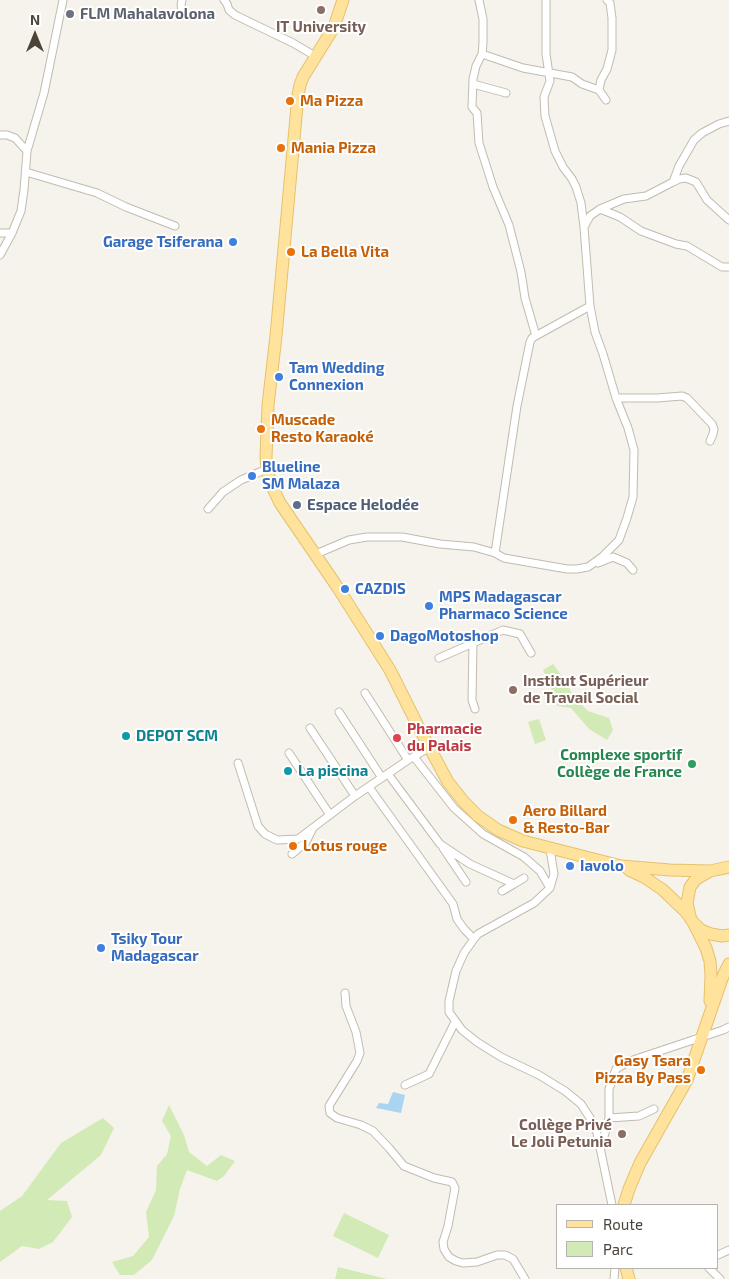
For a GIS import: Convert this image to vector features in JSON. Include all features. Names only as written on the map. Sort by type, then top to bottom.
[{"type":"main road","points":[[343,0],[334,27],[303,77],[298,95],[268,405],[266,457],[271,484],[280,502],[316,554],[390,670],[448,782],[478,816],[510,836],[550,849],[621,866],[655,869],[722,869]]},
{"type":"main road","points":[[621,866],[644,877],[663,890],[701,930],[722,936],[729,935]]},
{"type":"main road","points":[[704,1032],[711,996],[711,975],[706,948],[687,908],[688,892],[696,879],[705,872],[722,869]]},
{"type":"main road","points":[[624,1204],[640,1162],[687,1080],[723,976],[729,964]]},
{"type":"street","points":[[0,255],[21,211],[27,151],[44,93],[63,0]]},
{"type":"street","points":[[182,0],[180,5],[182,10],[190,16]]},
{"type":"street","points":[[224,0],[229,10],[235,15],[293,43],[315,56]]},
{"type":"street","points":[[479,0],[483,19],[482,54],[476,66],[472,107],[476,113],[479,143],[493,187],[509,225],[521,272],[525,298],[536,336]]},
{"type":"street","points":[[546,0],[546,54],[550,81],[544,97],[545,116],[555,152],[572,179],[581,203],[590,306],[595,332],[634,450],[633,497],[627,518],[618,540],[588,567]]},
{"type":"street","points":[[599,90],[612,50],[612,18],[608,0]]},
{"type":"street","points":[[482,54],[523,68],[572,77],[582,84],[599,90],[606,100]]},
{"type":"street","points":[[473,84],[506,93]]},
{"type":"street","points":[[673,182],[679,166],[694,140],[718,124],[729,121]]},
{"type":"street","points":[[0,135],[15,138],[27,151]]},
{"type":"street","points":[[26,172],[97,193],[126,207],[175,226]]},
{"type":"street","points":[[584,227],[590,216],[600,209],[624,200],[646,196],[673,182],[686,178],[696,182],[707,200],[729,220]]},
{"type":"street","points":[[600,209],[620,217],[641,231],[676,244],[687,246],[722,267],[729,268]]},
{"type":"street","points":[[0,233],[12,233]]},
{"type":"street","points":[[495,554],[517,406],[530,342],[532,338],[590,306]]},
{"type":"street","points":[[616,398],[682,396],[687,398],[712,424],[714,429],[710,441]]},
{"type":"street","points":[[208,509],[223,492],[240,480],[267,469]]},
{"type":"street","points":[[316,554],[349,540],[382,536],[402,537],[440,544],[474,547],[504,558],[568,569],[588,567],[614,557],[627,563],[633,570]]},
{"type":"street","points":[[439,658],[503,630],[520,634],[532,653]]},
{"type":"street","points":[[473,643],[472,700],[475,709]]},
{"type":"street","points":[[365,693],[411,758],[454,808],[482,834],[524,857],[540,871],[550,888]]},
{"type":"street","points":[[339,712],[385,776],[440,844],[466,882]]},
{"type":"street","points":[[310,728],[355,796]]},
{"type":"street","points":[[238,763],[258,826],[265,834],[277,840],[298,839],[368,786],[430,747]]},
{"type":"street","points":[[289,753],[330,815]]},
{"type":"street","points":[[368,786],[453,904],[457,918],[474,939]]},
{"type":"street","points":[[292,854],[306,842],[314,827]]},
{"type":"street","points":[[440,844],[470,864],[514,884]]},
{"type":"street","points":[[550,849],[554,874],[550,888],[534,903],[478,934],[464,953],[456,971],[451,987],[449,1012],[462,1030],[477,1042],[501,1057],[539,1075],[565,1091],[581,1104],[597,1133],[612,1204]]},
{"type":"street","points":[[502,891],[524,878]]},
{"type":"street","points":[[345,993],[346,1006],[356,1032],[360,1054],[329,1106],[330,1113],[337,1118],[361,1125],[373,1131],[404,1166],[434,1178],[452,1182],[454,1188],[448,1226],[443,1242],[444,1250],[449,1257],[456,1262],[463,1263],[477,1262],[497,1255],[505,1255],[514,1259],[525,1279]]},
{"type":"street","points":[[404,1085],[429,1074],[456,1022]]},
{"type":"street","points":[[600,1149],[609,1118],[609,1089],[616,1069],[630,1061],[704,1032],[724,1030],[729,1027]]},
{"type":"street","points":[[609,1118],[639,1116],[654,1109]]},
{"type":"street","points":[[710,1269],[720,1279]]},
{"type":"green space","points":[[553,664],[574,697],[588,711],[609,718],[613,730],[607,740],[589,729],[571,708],[557,706],[543,670]]},
{"type":"green space","points":[[539,719],[546,740],[535,744],[528,722]]},
{"type":"green space","points":[[169,1105],[184,1135],[189,1152],[207,1166],[221,1155],[235,1161],[224,1176],[217,1181],[187,1170],[180,1189],[174,1216],[152,1260],[134,1275],[120,1275],[112,1262],[133,1256],[149,1237],[146,1212],[156,1190],[157,1166],[167,1154],[171,1136],[162,1121]]},
{"type":"green space","points":[[103,1118],[114,1128],[101,1155],[47,1200],[67,1201],[72,1217],[53,1242],[39,1249],[22,1246],[0,1262],[0,1211],[22,1196],[61,1143]]},
{"type":"green space","points":[[344,1213],[389,1235],[378,1258],[333,1236]]},
{"type":"green space","points":[[338,1267],[387,1279],[335,1279]]},
{"type":"water","points":[[393,1092],[405,1095],[401,1113],[376,1108],[379,1103],[388,1104]]},
{"type":"place","name":"IT University","points":[[321,10]]},
{"type":"place","name":"FLM Mahalavolona","points":[[70,14]]},
{"type":"place","name":"Ma Pizza","points":[[290,101]]},
{"type":"place","name":"Mania Pizza","points":[[281,148]]},
{"type":"place","name":"Garage Tsiferana","points":[[233,242]]},
{"type":"place","name":"La Bella Vita","points":[[291,252]]},
{"type":"place","name":"Tam Wedding Connexion","points":[[279,377]]},
{"type":"place","name":"Muscade Resto Karaoké","points":[[261,429]]},
{"type":"place","name":"Blueline SM Malaza","points":[[252,476]]},
{"type":"place","name":"Espace Helodée","points":[[297,505]]},
{"type":"place","name":"CAZDIS","points":[[345,589]]},
{"type":"place","name":"MPS Madagascar Pharmaco Science","points":[[429,606]]},
{"type":"place","name":"DagoMotoshop","points":[[380,636]]},
{"type":"place","name":"Institut Supérieur de Travail Social","points":[[513,690]]},
{"type":"place","name":"DEPOT SCM","points":[[126,736]]},
{"type":"place","name":"Pharmacie du Palais","points":[[397,738]]},
{"type":"place","name":"Complexe sportif Collège de France","points":[[692,764]]},
{"type":"place","name":"La piscina","points":[[288,771]]},
{"type":"place","name":"Aero Billard & Resto-Bar","points":[[513,820]]},
{"type":"place","name":"Lotus rouge","points":[[293,846]]},
{"type":"place","name":"Iavolo","points":[[570,866]]},
{"type":"place","name":"Tsiky Tour Madagascar","points":[[101,948]]},
{"type":"place","name":"Gasy Tsara Pizza By Pass","points":[[701,1070]]},
{"type":"place","name":"Collège Privé Le Joli Petunia","points":[[622,1134]]}]
